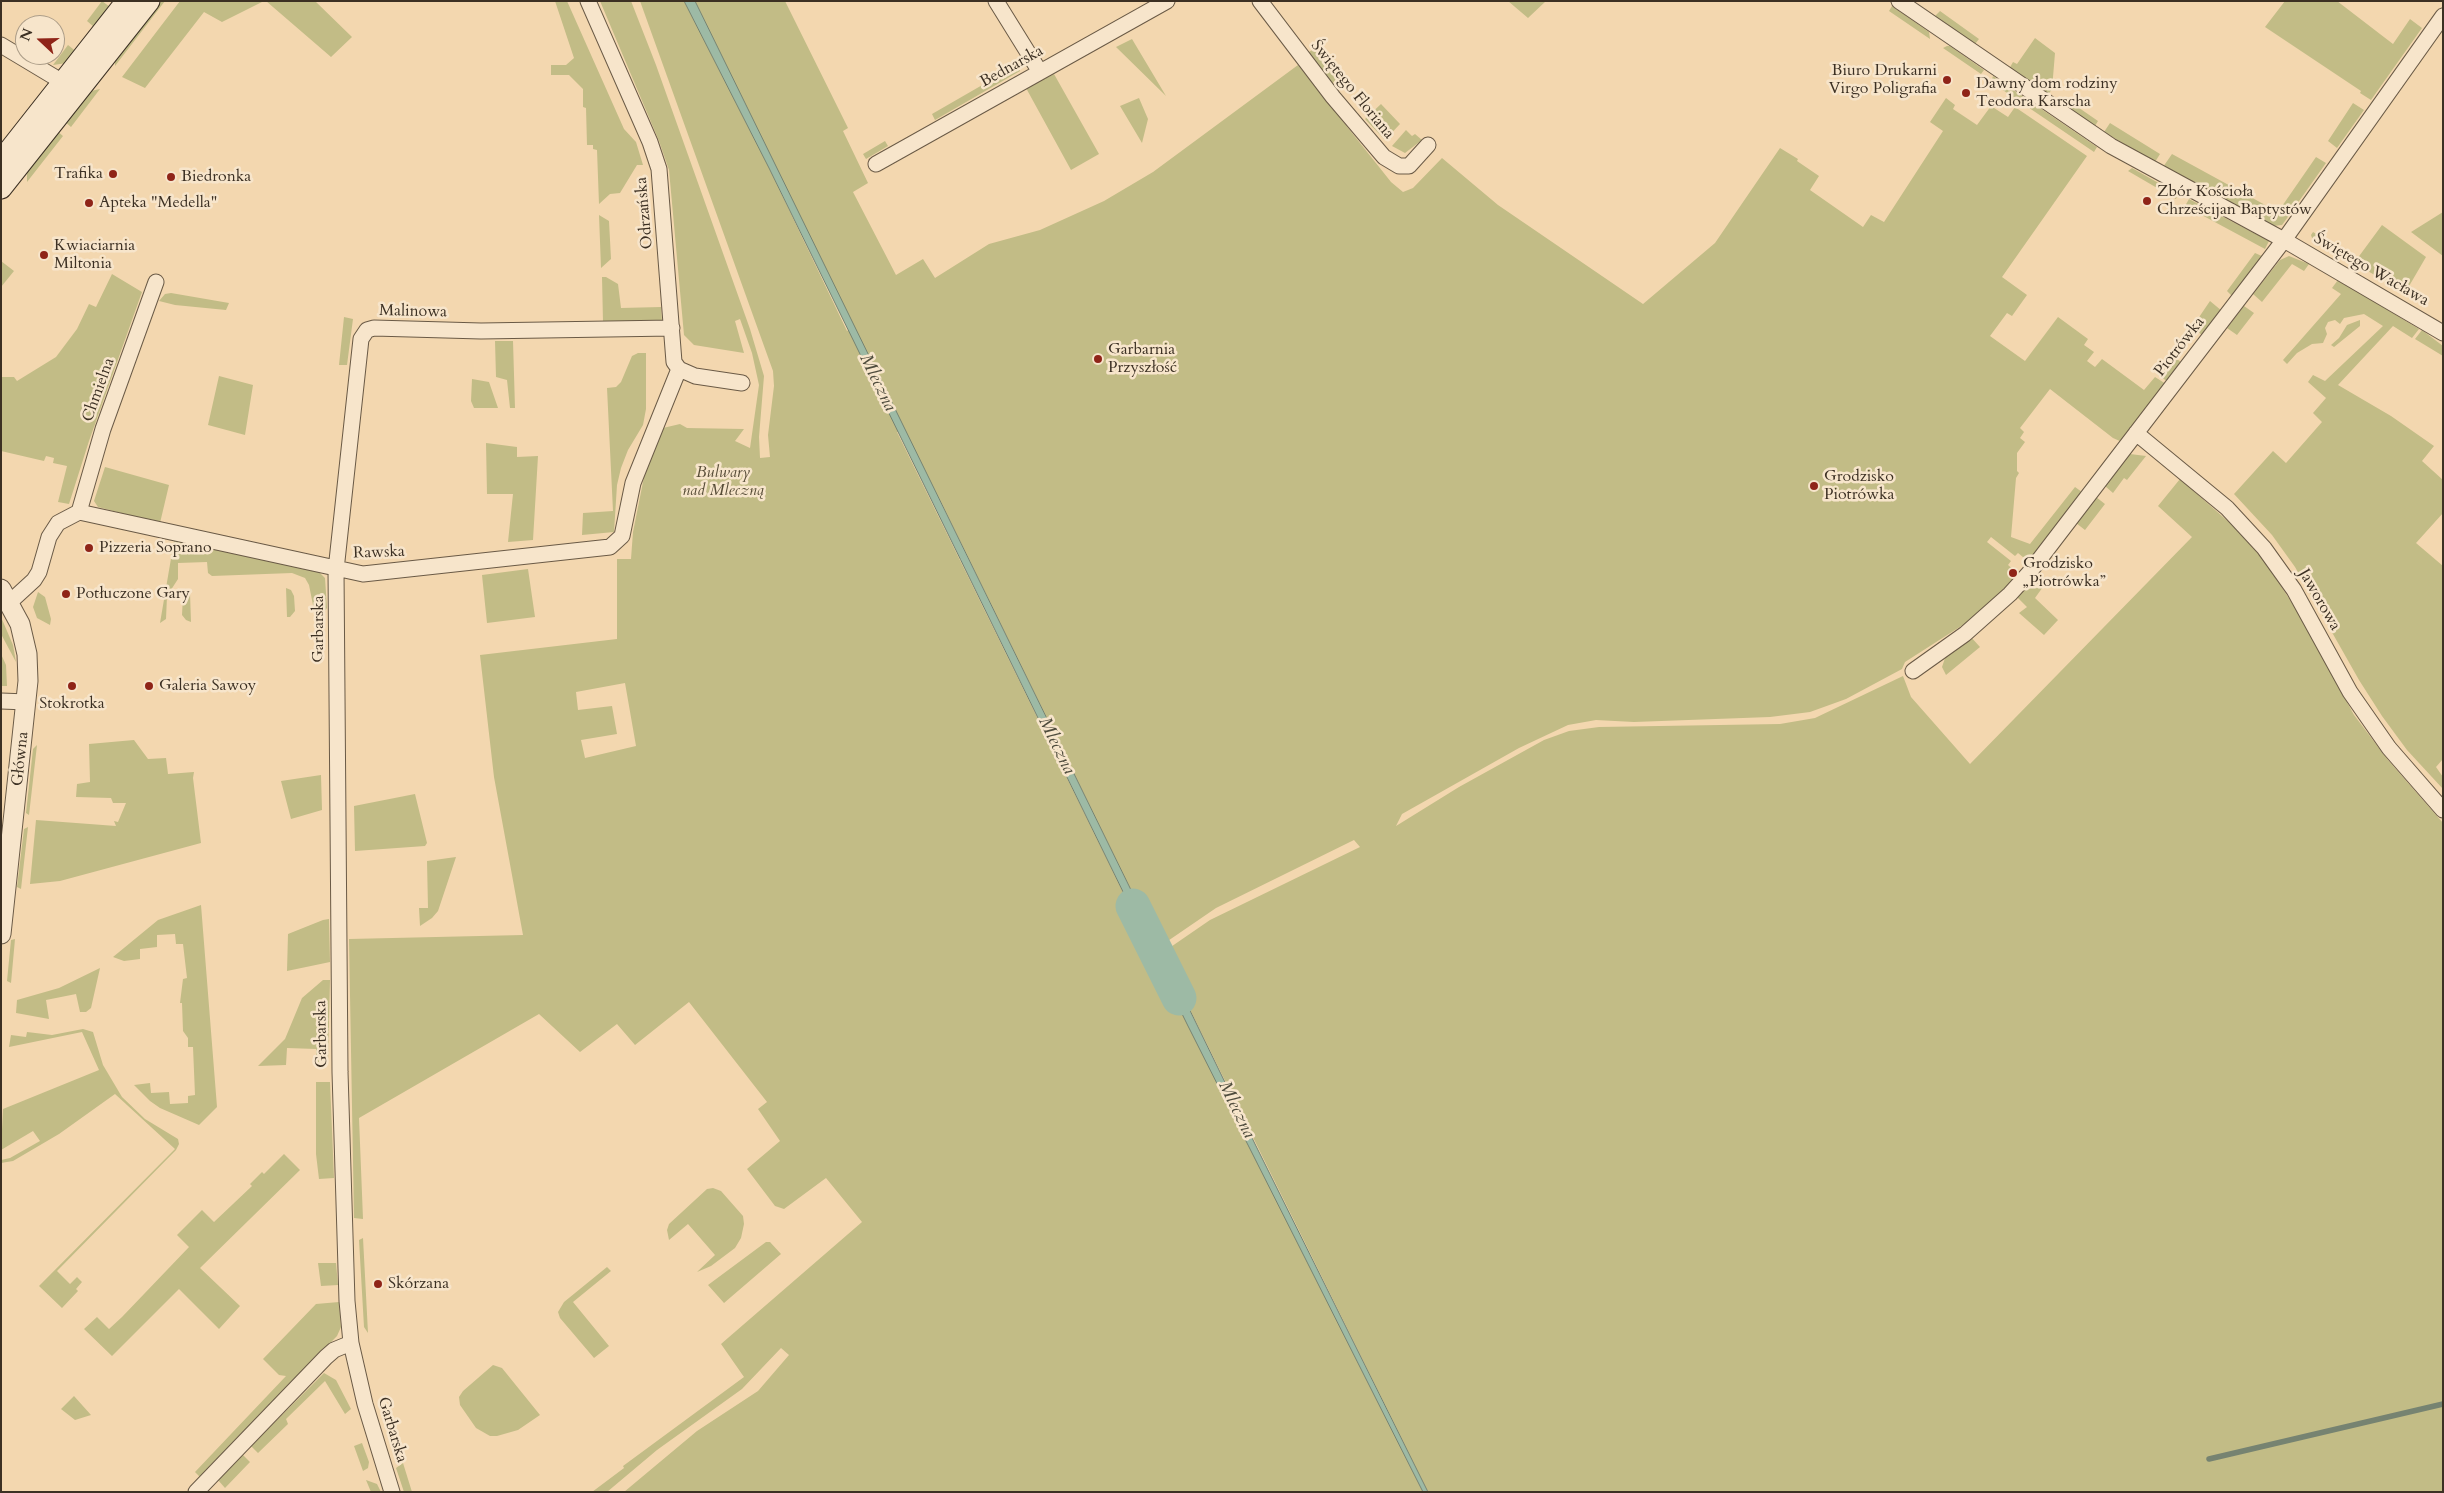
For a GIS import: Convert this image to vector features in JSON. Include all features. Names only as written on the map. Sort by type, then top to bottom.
[{"type":"main road","points":[[1,188],[128,1]]},
{"type":"main road","points":[[1,161],[149,1]]},
{"type":"street","name":"Odrzańska","points":[[588,1],[659,169],[674,362],[679,369]]},
{"type":"street","points":[[996,1],[1040,72]]},
{"type":"street","name":"Bednarska","points":[[876,164],[1167,1]]},
{"type":"street","name":"Świętego Floriana","points":[[1260,1],[1328,90],[1384,157],[1399,166],[1409,166],[1428,145]]},
{"type":"street","name":"Świętego Wacława","points":[[1899,1],[2111,146],[2284,240],[2443,333]]},
{"type":"street","name":"Piotrówka","points":[[1913,671],[1965,634],[2019,585],[2284,240],[2443,16]]},
{"type":"street","points":[[1,46],[70,87]]},
{"type":"street","name":"Chmielna","points":[[79,512],[103,429],[156,282]]},
{"type":"street","name":"Malinowa","points":[[336,570],[361,339],[367,330],[672,328]]},
{"type":"street","points":[[679,369],[695,376],[742,383]]},
{"type":"street","name":"Rawska","points":[[79,512],[336,570],[374,573],[610,547],[615,545],[625,530],[630,495],[640,463],[679,369]]},
{"type":"street","name":"Jaworowa","points":[[2136,433],[2227,508],[2264,548],[2294,590],[2350,692],[2390,748],[2443,810]]},
{"type":"street","points":[[6,595],[34,580],[39,572],[50,537],[58,523],[79,512]]},
{"type":"street","name":"Garbarska","points":[[336,570],[340,1072],[347,1301],[351,1343],[365,1404],[392,1492]]},
{"type":"street","name":"Główna","points":[[1,934],[27,702],[27,654],[20,624],[6,595]]},
{"type":"street","points":[[1,701],[27,702]]},
{"type":"street","points":[[196,1492],[326,1357],[334,1350],[351,1343]]},
{"type":"green space","points":[[102,1],[110,7],[94,27],[87,21]]},
{"type":"green space","points":[[158,1],[165,1],[115,66],[115,60]]},
{"type":"green space","points":[[180,1],[264,1],[222,22],[204,12],[145,88],[122,77]]},
{"type":"green space","points":[[266,1],[315,1],[352,37],[331,57]]},
{"type":"green space","points":[[555,1],[567,1],[624,129],[636,142],[643,165],[637,165],[620,193],[610,194],[599,204],[597,150],[593,149],[593,145],[587,145],[586,108],[583,107],[583,89],[569,75],[551,75],[551,65],[566,65],[574,58]]},
{"type":"green space","name":"Bulwary nad Mleczną","points":[[600,1],[631,1],[656,65],[750,329],[764,376],[759,437],[760,458],[770,457],[768,435],[774,386],[773,371],[640,1],[684,1],[769,168],[847,331],[853,326],[695,1],[785,1],[848,128],[843,131],[868,183],[853,192],[896,275],[923,259],[935,278],[989,244],[1040,230],[1104,201],[1153,172],[1298,65],[1391,182],[1403,192],[1413,188],[1442,158],[1498,205],[1643,304],[1715,243],[1780,148],[1798,159],[1797,161],[1819,176],[1810,190],[1863,227],[1871,215],[1884,222],[1943,131],[1930,122],[1946,98],[1955,105],[1953,109],[1977,125],[1991,106],[2008,117],[2015,107],[2087,156],[2002,277],[2027,295],[2012,316],[2007,313],[1990,336],[2025,361],[2058,317],[2088,339],[2084,345],[2094,352],[2087,361],[2095,367],[2102,359],[2144,390],[2155,377],[2166,384],[2122,442],[2113,438],[2050,389],[2020,428],[2024,432],[2020,438],[2025,442],[2017,453],[2017,471],[2019,473],[2016,478],[2011,537],[2030,544],[2075,487],[2082,492],[2029,562],[2018,553],[2015,556],[1991,537],[1987,542],[2011,561],[2008,565],[2014,570],[2010,575],[2016,580],[1969,621],[1905,662],[1902,669],[1846,699],[1810,712],[1770,717],[1634,722],[1596,720],[1568,725],[1519,748],[1402,814],[1396,826],[1459,787],[1544,740],[1569,731],[1599,727],[1780,724],[1815,718],[1903,676],[1911,697],[1970,764],[2192,537],[2158,506],[2180,479],[2231,524],[2264,560],[2301,617],[2354,715],[2388,760],[2443,823],[2443,1492],[1428,1492],[1162,953],[1210,920],[1360,847],[1354,840],[1216,908],[1159,947],[942,504],[905,433],[897,432],[1152,951],[1144,956],[1147,960],[1154,957],[1423,1492],[624,1492],[697,1431],[758,1391],[789,1355],[781,1348],[742,1389],[657,1450],[607,1492],[592,1492],[624,1468],[623,1466],[744,1377],[721,1344],[862,1222],[826,1178],[784,1209],[775,1206],[747,1169],[780,1141],[758,1109],[767,1102],[689,1002],[635,1045],[617,1024],[580,1052],[539,1014],[359,1118],[363,1219],[354,1218],[349,939],[523,935],[494,777],[480,655],[617,639],[617,559],[631,559],[633,532],[644,477],[663,428],[680,424],[687,428],[744,429],[735,441],[750,448],[759,385],[752,353],[740,319],[735,321],[744,353],[694,345],[684,335],[669,170],[659,141]],"holes":[[[625,683],[636,746],[585,758],[581,740],[617,734],[612,706],[578,710],[576,692]]]},
{"type":"green space","points":[[1508,1],[1546,1],[1528,18]]},
{"type":"green space","points":[[2285,1],[2337,1],[2393,44],[2410,19],[2422,28],[2371,100],[2360,93],[2361,91],[2265,27]]},
{"type":"green space","points":[[1892,6],[1929,32],[1930,39],[1889,11]]},
{"type":"green space","points":[[1940,11],[1979,39],[1975,44],[1935,16]]},
{"type":"green space","points":[[2035,38],[2055,53],[2052,89],[2048,95],[2009,69],[2013,62],[2017,64]]},
{"type":"green space","points":[[1132,39],[1166,96],[1116,47]]},
{"type":"green space","points":[[68,45],[78,53],[65,63],[65,49]]},
{"type":"green space","points":[[1950,46],[1984,70],[1981,74],[1943,48]]},
{"type":"green space","points":[[1315,48],[1338,77],[1330,86],[1306,54]]},
{"type":"green space","points":[[1017,65],[1020,71],[935,120],[932,114]]},
{"type":"green space","points":[[1054,74],[1099,154],[1071,170],[1026,88]]},
{"type":"green space","points":[[1993,76],[2097,147],[2094,152],[1991,82]]},
{"type":"green space","points":[[100,89],[71,127],[64,121],[91,91]]},
{"type":"green space","points":[[1139,98],[1148,119],[1142,143],[1120,106]]},
{"type":"green space","points":[[2069,101],[2098,121],[2095,126],[2065,107]]},
{"type":"green space","points":[[2353,103],[2364,110],[2337,148],[2328,141]]},
{"type":"green space","points":[[1381,104],[1400,124],[1385,140],[1365,119]]},
{"type":"green space","points":[[2110,123],[2160,154],[2155,162],[2104,132]]},
{"type":"green space","points":[[56,130],[63,136],[27,182],[27,169]]},
{"type":"green space","points":[[1406,130],[1412,136],[1415,134],[1422,140],[1405,153],[1392,146]]},
{"type":"green space","points":[[885,141],[888,146],[866,159],[863,154]]},
{"type":"green space","points":[[2172,154],[2278,212],[2316,157],[2326,163],[2282,225],[2273,226],[2163,167]]},
{"type":"green space","points":[[2132,168],[2178,194],[2176,199],[2128,171]]},
{"type":"green space","points":[[2189,199],[2269,241],[2265,249],[2185,206]]},
{"type":"green space","points":[[2443,212],[2443,256],[2411,232]]},
{"type":"green space","points":[[599,215],[609,221],[611,259],[601,268]]},
{"type":"green space","points":[[2382,225],[2426,257],[2405,293],[2312,238],[2311,235],[2313,232],[2357,259]]},
{"type":"green space","points":[[2255,253],[2264,257],[2233,297],[2227,291]]},
{"type":"green space","points":[[2289,256],[2309,264],[2304,271],[2292,264],[2262,302],[2253,294],[2280,260]]},
{"type":"green space","points":[[1,261],[14,271],[1,287]]},
{"type":"green space","points":[[112,274],[142,292],[89,441],[69,504],[58,502],[67,466],[53,463],[54,458],[46,456],[44,461],[1,451],[1,377],[14,377],[17,381],[56,357],[77,329],[89,304],[96,307]]},
{"type":"green space","points":[[602,277],[606,277],[618,284],[621,308],[661,307],[662,321],[640,324],[603,322]]},
{"type":"green space","points":[[2338,280],[2419,329],[2412,338],[2393,326],[2338,385],[2391,416],[2434,446],[2422,461],[2443,480],[2443,513],[2416,543],[2443,566],[2443,759],[2436,767],[2443,777],[2443,789],[2407,750],[2382,716],[2359,680],[2295,567],[2272,535],[2234,494],[2273,451],[2286,463],[2322,422],[2313,413],[2326,398],[2308,382],[2313,375],[2325,381],[2383,326],[2364,314],[2344,318],[2340,324],[2335,320],[2328,322],[2325,328],[2327,334],[2323,343],[2312,344],[2297,353],[2287,364],[2283,360],[2341,294],[2332,288]]},
{"type":"green space","points":[[171,293],[229,303],[226,310],[175,305],[159,301],[165,294]]},
{"type":"green space","points":[[2210,301],[2222,311],[2203,336],[2196,330],[2189,332]]},
{"type":"green space","points":[[2244,306],[2254,313],[2237,335],[2227,328]]},
{"type":"green space","points":[[344,317],[353,319],[347,365],[339,365]]},
{"type":"green space","points":[[2360,320],[2360,326],[2334,347],[2331,345],[2339,338],[2347,325]]},
{"type":"green space","points":[[2422,330],[2443,346],[2443,356],[2415,339]]},
{"type":"green space","points":[[495,341],[513,341],[515,408],[510,408],[507,380],[496,377]]},
{"type":"green space","points":[[638,353],[646,353],[646,409],[643,425],[628,450],[621,468],[617,485],[614,532],[582,535],[583,513],[613,511],[607,388],[616,387],[621,382],[632,356]]},
{"type":"green space","points":[[2172,355],[2182,363],[2168,382],[2157,374]]},
{"type":"green space","points":[[219,376],[253,385],[245,435],[208,425]]},
{"type":"green space","points":[[472,379],[489,382],[498,408],[474,408],[471,401]]},
{"type":"green space","points":[[486,443],[517,447],[517,457],[538,456],[533,540],[508,542],[513,494],[487,494]]},
{"type":"green space","points":[[2130,454],[2146,456],[2127,480],[2124,478],[2113,493],[2105,486]]},
{"type":"green space","points":[[105,467],[169,485],[160,523],[98,507],[94,501]]},
{"type":"green space","points":[[2096,497],[2105,504],[2085,530],[2076,523]]},
{"type":"green space","points":[[174,541],[306,566],[319,572],[325,578],[327,608],[322,615],[315,615],[309,585],[305,578],[292,573],[212,576],[208,573],[207,562],[178,563],[178,579],[167,596],[166,619],[160,623]]},
{"type":"green space","points":[[528,569],[535,617],[487,623],[482,575]]},
{"type":"green space","points":[[2035,576],[2045,584],[2035,598],[2058,620],[2044,635],[2019,613],[2027,607],[2017,597]]},
{"type":"green space","points":[[286,588],[291,590],[294,596],[295,611],[290,617],[287,617]]},
{"type":"green space","points":[[38,592],[45,597],[51,619],[50,625],[37,618],[33,607]]},
{"type":"green space","points":[[190,593],[191,622],[182,615],[183,596]]},
{"type":"green space","points":[[1,617],[13,645],[16,662],[1,634]]},
{"type":"green space","points":[[1970,636],[1980,647],[1946,675],[1942,667],[1946,655]]},
{"type":"green space","points":[[1,654],[6,665],[7,686],[1,686]]},
{"type":"green space","points":[[134,740],[148,759],[166,758],[168,774],[194,772],[193,778],[201,843],[60,881],[30,884],[36,820],[116,826],[114,821],[118,822],[126,803],[113,803],[111,798],[76,797],[77,784],[90,782],[89,744]]},
{"type":"green space","points":[[37,745],[29,815],[26,813],[33,749]]},
{"type":"green space","points":[[321,775],[322,810],[291,819],[281,781]]},
{"type":"green space","points":[[415,794],[427,843],[425,846],[355,851],[354,806]]},
{"type":"green space","points":[[28,827],[21,889],[17,887],[24,829]]},
{"type":"green space","points":[[456,857],[438,911],[432,918],[420,926],[419,908],[428,908],[427,861]]},
{"type":"green space","points":[[201,905],[217,1107],[199,1125],[160,1108],[134,1085],[150,1083],[151,1093],[169,1092],[170,1104],[188,1103],[188,1096],[195,1095],[193,1047],[188,1047],[188,1038],[183,1031],[182,1003],[180,1003],[183,979],[187,978],[183,944],[176,944],[175,934],[157,935],[157,947],[140,949],[140,959],[124,961],[113,957],[158,920]]},
{"type":"green space","points":[[329,919],[330,962],[287,971],[288,934]]},
{"type":"green space","points":[[15,939],[11,983],[7,981],[11,940]]},
{"type":"green space","points":[[100,968],[91,1008],[86,1012],[80,1012],[76,994],[46,1000],[49,1019],[16,1013],[17,1000],[59,988]]},
{"type":"green space","points":[[323,980],[330,980],[328,1064],[316,1064],[316,1049],[287,1048],[286,1065],[258,1066],[285,1039],[302,998]]},
{"type":"green space","points":[[83,1029],[93,1032],[103,1065],[122,1097],[145,1119],[178,1139],[179,1144],[176,1150],[57,1271],[70,1284],[77,1277],[82,1282],[76,1289],[78,1291],[62,1308],[39,1286],[175,1149],[115,1094],[59,1134],[13,1161],[1,1163],[1,1160],[10,1158],[40,1141],[33,1131],[1,1150],[3,1109],[99,1070],[82,1032],[9,1047],[11,1035],[26,1037],[27,1032],[52,1035]]},
{"type":"green space","points":[[316,1082],[330,1082],[334,1178],[319,1179],[316,1154]]},
{"type":"green space","points":[[284,1154],[300,1170],[200,1268],[240,1306],[219,1329],[179,1289],[112,1356],[84,1329],[97,1317],[109,1329],[189,1247],[177,1235],[202,1210],[214,1222],[252,1186],[250,1184],[262,1172],[264,1174]]},
{"type":"green space","points":[[713,1188],[721,1191],[743,1216],[744,1224],[741,1238],[735,1248],[711,1266],[697,1272],[715,1255],[688,1224],[669,1240],[667,1230],[669,1224],[707,1189]]},
{"type":"green space","points":[[363,1238],[368,1333],[364,1327],[359,1240]]},
{"type":"green space","points":[[766,1242],[770,1242],[781,1254],[724,1303],[708,1285]]},
{"type":"green space","points":[[318,1263],[336,1263],[338,1285],[321,1286]]},
{"type":"green space","points":[[607,1267],[611,1271],[573,1302],[609,1346],[594,1358],[560,1318],[558,1312],[564,1302]]},
{"type":"green space","points":[[339,1302],[341,1327],[337,1336],[200,1477],[195,1472],[286,1376],[279,1375],[263,1359],[316,1304]]},
{"type":"green space","points":[[493,1365],[502,1368],[540,1415],[518,1430],[497,1436],[490,1436],[476,1428],[460,1405],[459,1397],[463,1391]]},
{"type":"green space","points":[[324,1373],[336,1380],[351,1409],[345,1414],[325,1381],[286,1419],[288,1424],[258,1453],[251,1446]]},
{"type":"green space","points":[[74,1396],[91,1415],[75,1420],[61,1409]]},
{"type":"green space","points":[[362,1443],[369,1462],[368,1468],[363,1471],[354,1446]]},
{"type":"green space","points":[[243,1455],[250,1462],[225,1488],[218,1480]]},
{"type":"green space","points":[[403,1463],[412,1492],[404,1492],[396,1468]]},
{"type":"green space","points":[[366,1480],[377,1484],[381,1492],[371,1492]]},
{"type":"water","points":[[684,1],[695,1],[1159,947],[1152,951],[769,168]]},
{"type":"water","points":[[1162,953],[1428,1492],[1423,1492],[1188,1026],[1154,957]]},
{"type":"waterway","name":"Mleczna","points":[[1133,906],[1179,998]]},
{"type":"waterway","points":[[2209,1459],[2443,1404]]},
{"type":"place","name":"Biuro Drukarni Virgo Poligrafia","points":[[1947,80]]},
{"type":"place","name":"Dawny dom rodziny Teodora Karscha","points":[[1966,93]]},
{"type":"place","name":"Trafika","points":[[113,174]]},
{"type":"place","name":"Biedronka","points":[[171,177]]},
{"type":"place","name":"Zbór Kościoła Chrześcijan Baptystów","points":[[2147,201]]},
{"type":"place","name":"Apteka \"Medella\"","points":[[89,203]]},
{"type":"place","name":"Kwiaciarnia Miltonia","points":[[44,255]]},
{"type":"place","name":"Garbarnia Przyszłość","points":[[1098,359]]},
{"type":"place","name":"Grodzisko Piotrówka","points":[[1814,486]]},
{"type":"place","name":"Pizzeria Soprano","points":[[89,548]]},
{"type":"place","name":"Grodzisko „Piotrówka”","points":[[2013,573]]},
{"type":"place","name":"Potłuczone Gary","points":[[66,594]]},
{"type":"place","name":"Stokrotka","points":[[72,686]]},
{"type":"place","name":"Galeria Sawoy","points":[[149,686]]},
{"type":"place","name":"Skórzana","points":[[378,1284]]}]
